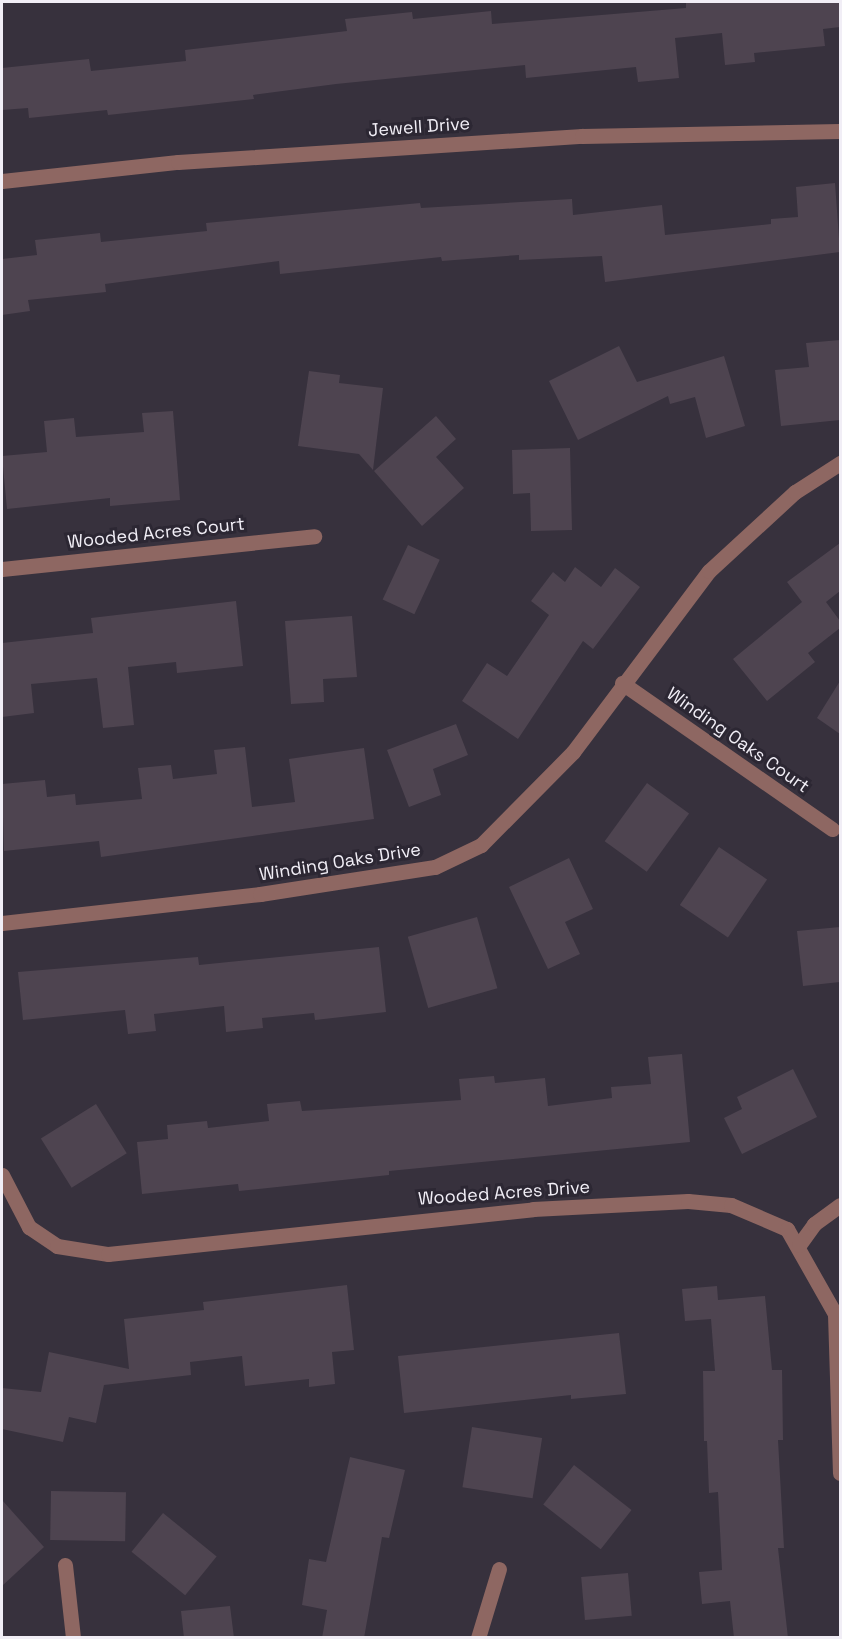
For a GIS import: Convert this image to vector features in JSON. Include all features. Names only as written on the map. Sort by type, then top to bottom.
[{"type":"street","name":"Jewell Drive","points":[[2,181],[178,162],[582,136],[840,131]]},
{"type":"street","name":"Winding Oaks Drive","points":[[2,923],[260,894],[435,867],[481,845],[573,752],[622,683],[709,571],[779,507],[840,463]]},
{"type":"street","name":"Wooded Acres Court","points":[[2,569],[314,536]]},
{"type":"street","name":"Winding Oaks Court","points":[[622,683],[832,829]]},
{"type":"street","name":"Wooded Acres Drive","points":[[2,1174],[29,1227],[57,1246],[108,1254],[533,1209],[688,1201],[731,1205],[787,1229],[799,1245],[835,1314],[840,1473]]},
{"type":"street","points":[[799,1245],[814,1224],[840,1205]]},
{"type":"street","points":[[65,1565],[73,1638]]},
{"type":"street","points":[[478,1638],[499,1569]]},
{"type":"building","points":[[686,2],[840,2],[840,27],[823,29],[825,46],[754,53],[755,62],[725,65],[722,33],[675,38],[679,78],[638,82],[636,67],[526,78],[525,65],[336,84],[253,95],[254,99],[108,115],[107,110],[29,118],[28,108],[2,110],[2,68],[89,59],[91,71],[186,61],[185,50],[347,31],[345,19],[412,12],[413,19],[491,11],[492,24],[686,8]]},
{"type":"building","points":[[835,183],[840,252],[605,282],[602,256],[519,260],[519,255],[442,261],[441,257],[280,274],[279,261],[105,284],[106,292],[28,300],[30,311],[2,315],[2,259],[37,255],[35,240],[100,233],[101,242],[207,231],[206,223],[420,203],[421,208],[572,199],[573,215],[662,205],[665,235],[771,224],[771,219],[798,217],[796,187]]},
{"type":"building","points":[[840,340],[840,420],[781,426],[775,370],[809,367],[806,343]]},
{"type":"building","points":[[619,346],[637,382],[724,356],[745,426],[706,438],[695,397],[670,404],[668,396],[578,440],[549,381]]},
{"type":"building","points":[[309,371],[340,375],[339,383],[383,388],[373,470],[359,454],[298,446]]},
{"type":"building","points":[[173,411],[180,500],[110,506],[110,498],[7,509],[2,456],[47,452],[44,421],[74,418],[76,437],[144,432],[142,413]]},
{"type":"building","points":[[436,416],[456,439],[436,457],[464,488],[422,526],[374,471]]},
{"type":"building","points":[[570,448],[572,530],[531,531],[530,493],[513,494],[512,450]]},
{"type":"building","points":[[840,543],[840,591],[826,602],[840,621],[840,628],[808,653],[815,662],[767,701],[733,659],[802,602],[787,582]]},
{"type":"building","points":[[408,545],[440,560],[414,614],[383,599]]},
{"type":"building","points":[[575,567],[601,587],[615,568],[640,587],[593,649],[583,641],[518,739],[462,701],[487,663],[507,676],[549,615],[531,601],[553,572],[565,582]]},
{"type":"building","points":[[236,601],[243,666],[177,673],[176,662],[128,667],[134,725],[103,728],[97,678],[31,684],[34,713],[2,717],[2,643],[93,633],[91,618]]},
{"type":"building","points":[[352,616],[357,677],[323,679],[324,702],[291,704],[285,621]]},
{"type":"building","points":[[840,681],[840,734],[817,718]]},
{"type":"building","points":[[456,724],[468,755],[433,769],[441,795],[409,807],[387,750]]},
{"type":"building","points":[[245,747],[252,807],[295,802],[289,759],[364,748],[374,819],[101,857],[99,841],[4,851],[2,784],[45,780],[47,797],[75,794],[76,805],[142,799],[138,768],[171,765],[173,779],[217,774],[214,750]]},
{"type":"building","points":[[647,783],[689,814],[647,872],[605,841]]},
{"type":"building","points":[[719,847],[767,879],[728,937],[680,905]]},
{"type":"building","points":[[569,858],[593,909],[565,922],[580,954],[548,969],[509,887]]},
{"type":"building","points":[[477,917],[497,988],[428,1008],[408,937]]},
{"type":"building","points":[[840,927],[840,982],[803,986],[797,931]]},
{"type":"building","points":[[379,947],[386,1012],[315,1020],[314,1013],[262,1018],[263,1028],[226,1032],[224,1006],[154,1014],[156,1031],[128,1034],[125,1010],[23,1020],[18,972],[198,957],[199,965]]},
{"type":"building","points":[[682,1054],[690,1142],[389,1171],[389,1175],[239,1191],[238,1184],[142,1194],[137,1142],[168,1139],[167,1125],[207,1121],[208,1128],[269,1121],[267,1104],[300,1101],[302,1111],[461,1100],[459,1079],[494,1076],[495,1083],[545,1078],[548,1106],[612,1098],[611,1087],[651,1084],[648,1057]]},
{"type":"building","points":[[793,1069],[817,1117],[742,1154],[724,1118],[742,1109],[737,1097]]},
{"type":"building","points":[[96,1104],[127,1153],[72,1188],[41,1138]]},
{"type":"building","points":[[347,1285],[354,1350],[332,1352],[335,1384],[309,1387],[309,1379],[245,1386],[242,1356],[190,1362],[191,1375],[104,1385],[96,1423],[69,1417],[63,1442],[2,1429],[2,1388],[41,1392],[49,1352],[129,1369],[124,1319],[204,1310],[203,1302]]},
{"type":"building","points":[[717,1286],[718,1300],[765,1296],[772,1370],[782,1370],[783,1440],[778,1440],[784,1548],[778,1548],[788,1638],[734,1638],[730,1601],[702,1604],[699,1572],[722,1570],[718,1492],[709,1493],[707,1441],[704,1441],[703,1371],[715,1371],[711,1319],[685,1321],[682,1289]]},
{"type":"building","points":[[619,1333],[626,1394],[571,1399],[571,1395],[404,1413],[398,1356]]},
{"type":"building","points":[[472,1427],[542,1438],[533,1498],[462,1487]]},
{"type":"building","points":[[350,1457],[405,1470],[389,1538],[382,1537],[364,1638],[322,1638],[327,1610],[302,1605],[309,1559],[326,1562]]},
{"type":"building","points":[[574,1465],[632,1510],[601,1549],[543,1504]]},
{"type":"building","points":[[51,1491],[126,1492],[125,1541],[50,1540]]},
{"type":"building","points":[[2,1500],[44,1547],[2,1586]]},
{"type":"building","points":[[163,1513],[217,1556],[185,1595],[132,1552]]},
{"type":"building","points":[[628,1573],[632,1616],[585,1620],[581,1577]]},
{"type":"building","points":[[230,1606],[234,1638],[184,1638],[181,1611]]}]
